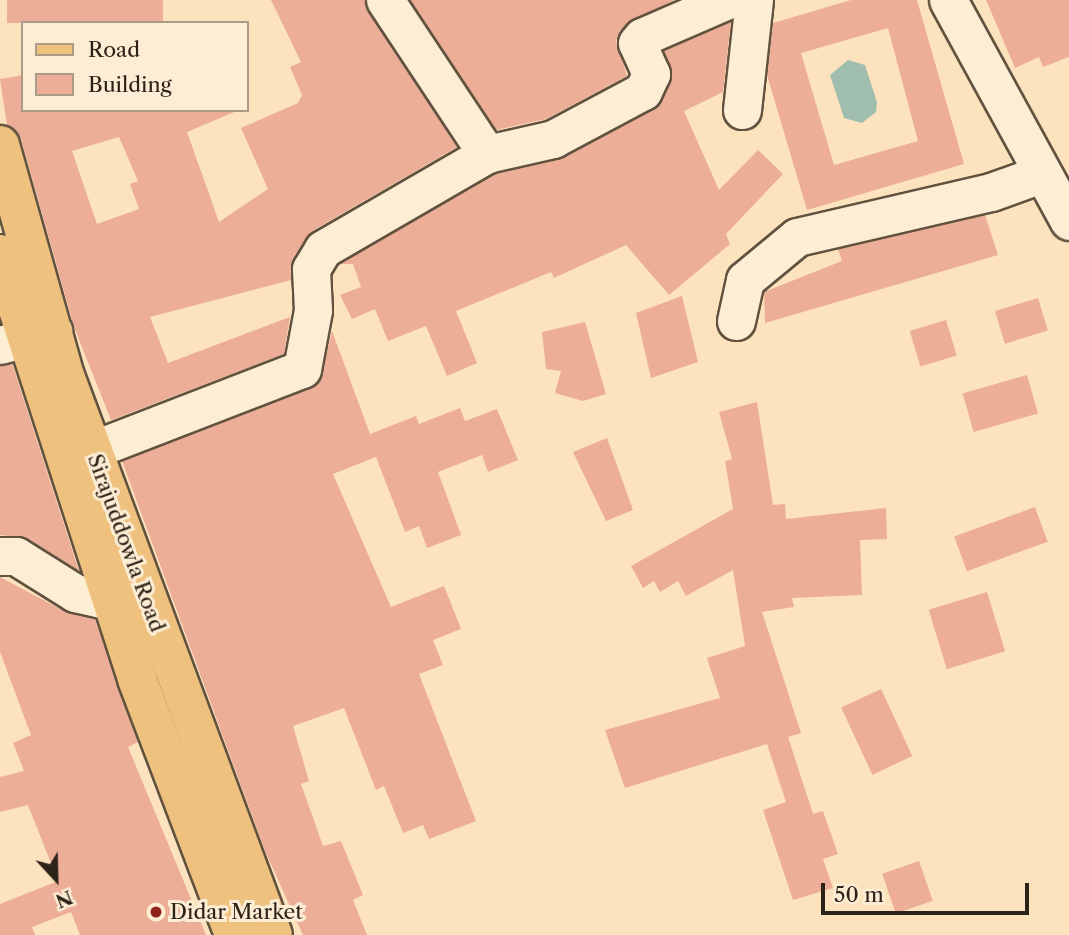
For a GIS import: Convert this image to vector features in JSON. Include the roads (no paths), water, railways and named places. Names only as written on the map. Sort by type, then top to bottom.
[{"type":"main road","name":"Sirajuddowla Road","points":[[0,145],[25,338],[92,450],[273,935]]},
{"type":"main road","name":"Sirajuddowla Road","points":[[0,254],[111,601],[234,935]]},
{"type":"street","points":[[385,0],[487,154]]},
{"type":"street","points":[[92,450],[302,369],[309,357],[314,257],[487,154],[553,139],[643,91],[651,74],[637,43],[642,37],[727,0]]},
{"type":"street","points":[[742,110],[754,0]]},
{"type":"street","points":[[948,0],[1069,221]]},
{"type":"street","points":[[736,321],[745,280],[797,237],[991,192],[1041,174]]},
{"type":"street","points":[[0,556],[16,556],[75,593],[111,601]]},
{"type":"place","name":"Didar Market","points":[[156,912]]}]
